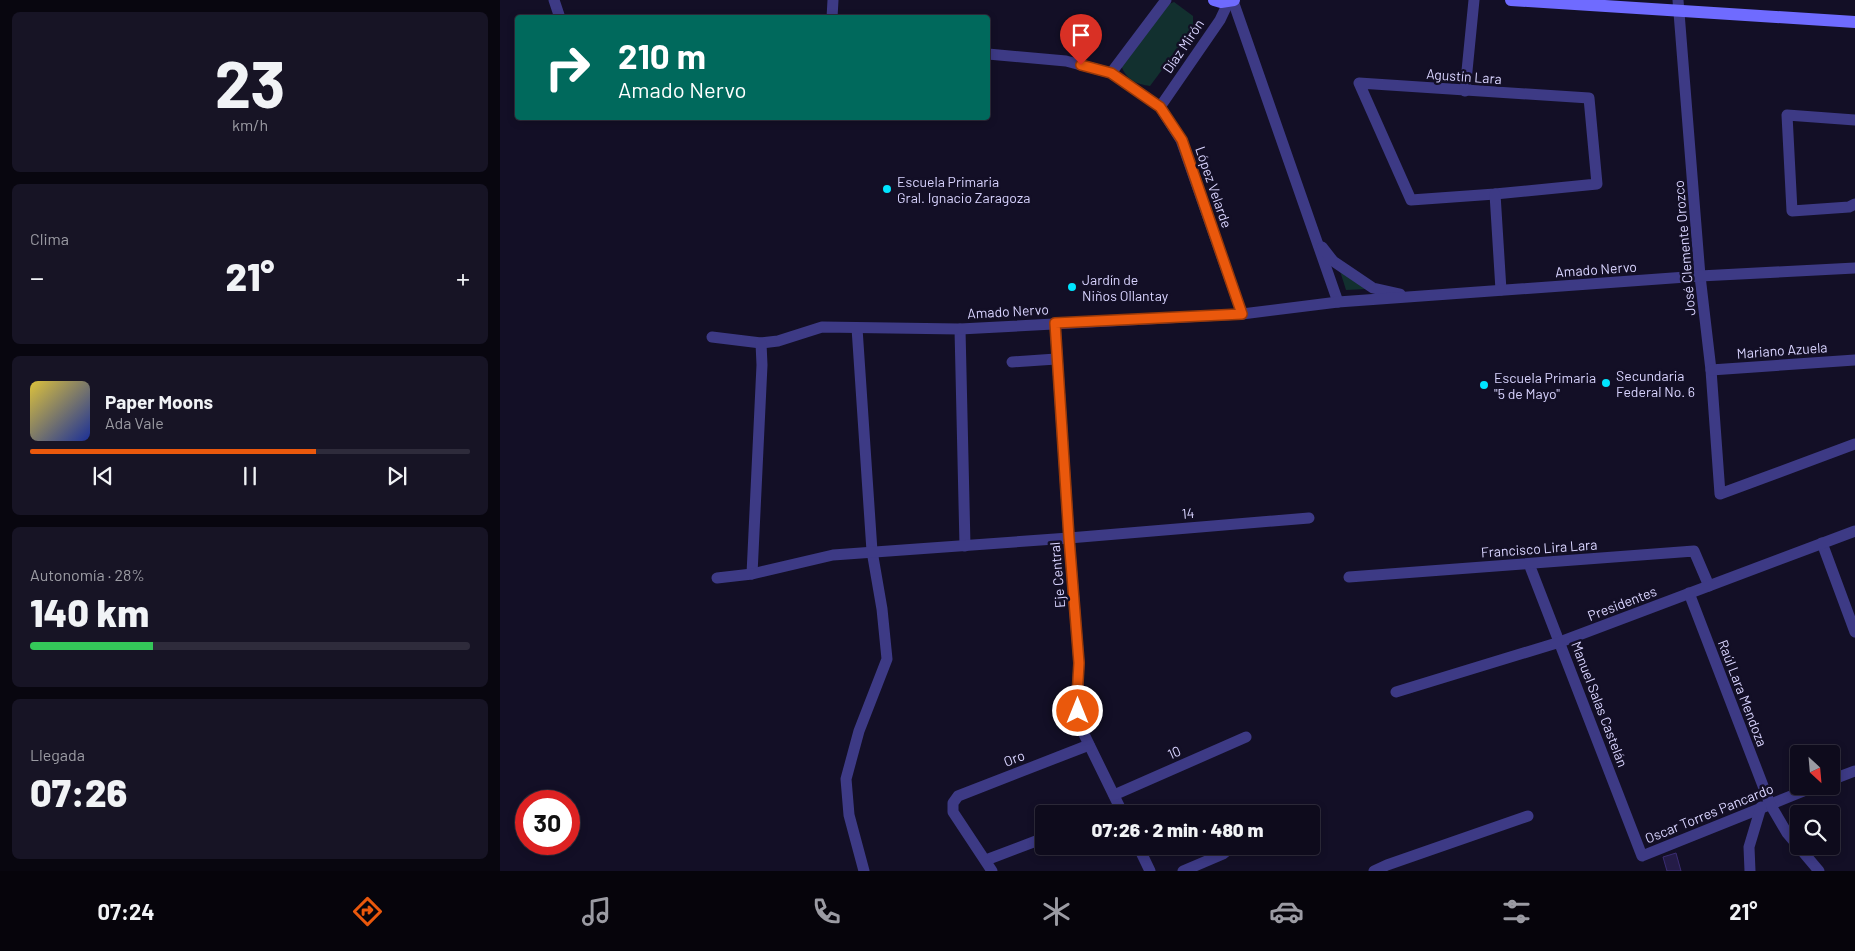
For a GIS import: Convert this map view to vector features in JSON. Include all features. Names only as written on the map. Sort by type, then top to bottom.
[{"type":"main road","points":[[1214,0],[1221,2],[1232,1]]},
{"type":"main road","points":[[1511,0],[1679,6],[1855,22]]},
{"type":"street","points":[[554,0],[559,15]]},
{"type":"street","points":[[832,15],[833,0]]},
{"type":"street","points":[[1111,73],[1166,0]]},
{"type":"street","points":[[1465,91],[1474,0]]},
{"type":"street","points":[[1232,1],[1338,302]]},
{"type":"street","name":"Díaz Mirón","points":[[1160,107],[1232,1]]},
{"type":"street","name":"José Clemente Orozco","points":[[1679,6],[1700,276],[1711,370],[1720,494],[1855,444]]},
{"type":"street","name":"López Velarde","points":[[990,54],[1066,61],[1111,73],[1160,107],[1182,140],[1242,314]]},
{"type":"street","name":"Agustín Lara","points":[[1359,83],[1465,91],[1588,98],[1597,184],[1411,200],[1359,83]]},
{"type":"street","points":[[1855,120],[1787,115],[1792,210],[1849,207],[1855,204]]},
{"type":"street","points":[[1495,194],[1501,290]]},
{"type":"street","points":[[1317,240],[1333,261],[1373,288],[1414,297]]},
{"type":"street","name":"Amado Nervo","points":[[712,338],[761,343],[778,341],[822,327],[960,329],[1242,314],[1338,302],[1700,276],[1855,268]]},
{"type":"street","name":"Eje Central","points":[[1055,323],[1056,359],[1079,663],[1077,698],[1079,724],[1119,805]]},
{"type":"street","points":[[857,328],[872,551],[882,610],[887,659],[859,731],[846,780],[849,815],[864,871]]},
{"type":"street","points":[[960,329],[966,546]]},
{"type":"street","points":[[752,574],[762,374],[761,343]]},
{"type":"street","points":[[1012,362],[1056,359]]},
{"type":"street","name":"Mariano Azuela","points":[[1711,370],[1855,360]]},
{"type":"street","name":"14","points":[[717,578],[752,574],[833,555],[872,551],[966,546],[1309,518]]},
{"type":"street","name":"Presidentes","points":[[1396,692],[1560,642],[1855,531]]},
{"type":"street","points":[[1822,543],[1855,632]]},
{"type":"street","name":"Francisco Lira Lara","points":[[1349,577],[1694,551],[1709,586]]},
{"type":"street","name":"Manuel Salas Castelán","points":[[1530,564],[1642,856]]},
{"type":"street","name":"Raúl Lara Mendoza","points":[[1689,593],[1765,806]]},
{"type":"street","name":"10","points":[[1114,795],[1246,737]]},
{"type":"street","name":"Oro","points":[[986,860],[953,812],[952,803],[958,796],[1089,745]]},
{"type":"street","points":[[1840,777],[1855,771]]},
{"type":"street","name":"Oscar Torres Pancardo","points":[[1642,856],[1793,795]]},
{"type":"street","points":[[1750,871],[1749,847],[1765,806],[1819,871]]},
{"type":"street","points":[[1374,871],[1528,816]]},
{"type":"street","points":[[992,871],[986,860],[1035,841]]},
{"type":"street","points":[[1142,855],[1150,871]]},
{"type":"street","points":[[1183,871],[1221,855]]},
{"type":"green space","points":[[1174,2],[1193,16],[1193,28],[1150,86],[1140,84],[1129,78],[1121,65],[1165,6]]},
{"type":"green space","points":[[1340,271],[1367,289],[1346,290]]},
{"type":"building","points":[[1676,853],[1681,871],[1667,871],[1663,857]]},
{"type":"place","name":"Escuela Primaria Gral. Ignacio Zaragoza","points":[[887,189]]},
{"type":"place","name":"Jardín de Niños Ollantay","points":[[1072,287]]},
{"type":"place","name":"Secundaria Federal No. 6","points":[[1606,383]]},
{"type":"place","name":"Escuela Primaria \"5 de Mayo\"","points":[[1484,385]]},
{"type":"route","points":[[1078,711],[1079,663],[1056,359],[1055,323],[1242,314],[1182,140],[1160,107],[1111,73],[1081,65]]}]
